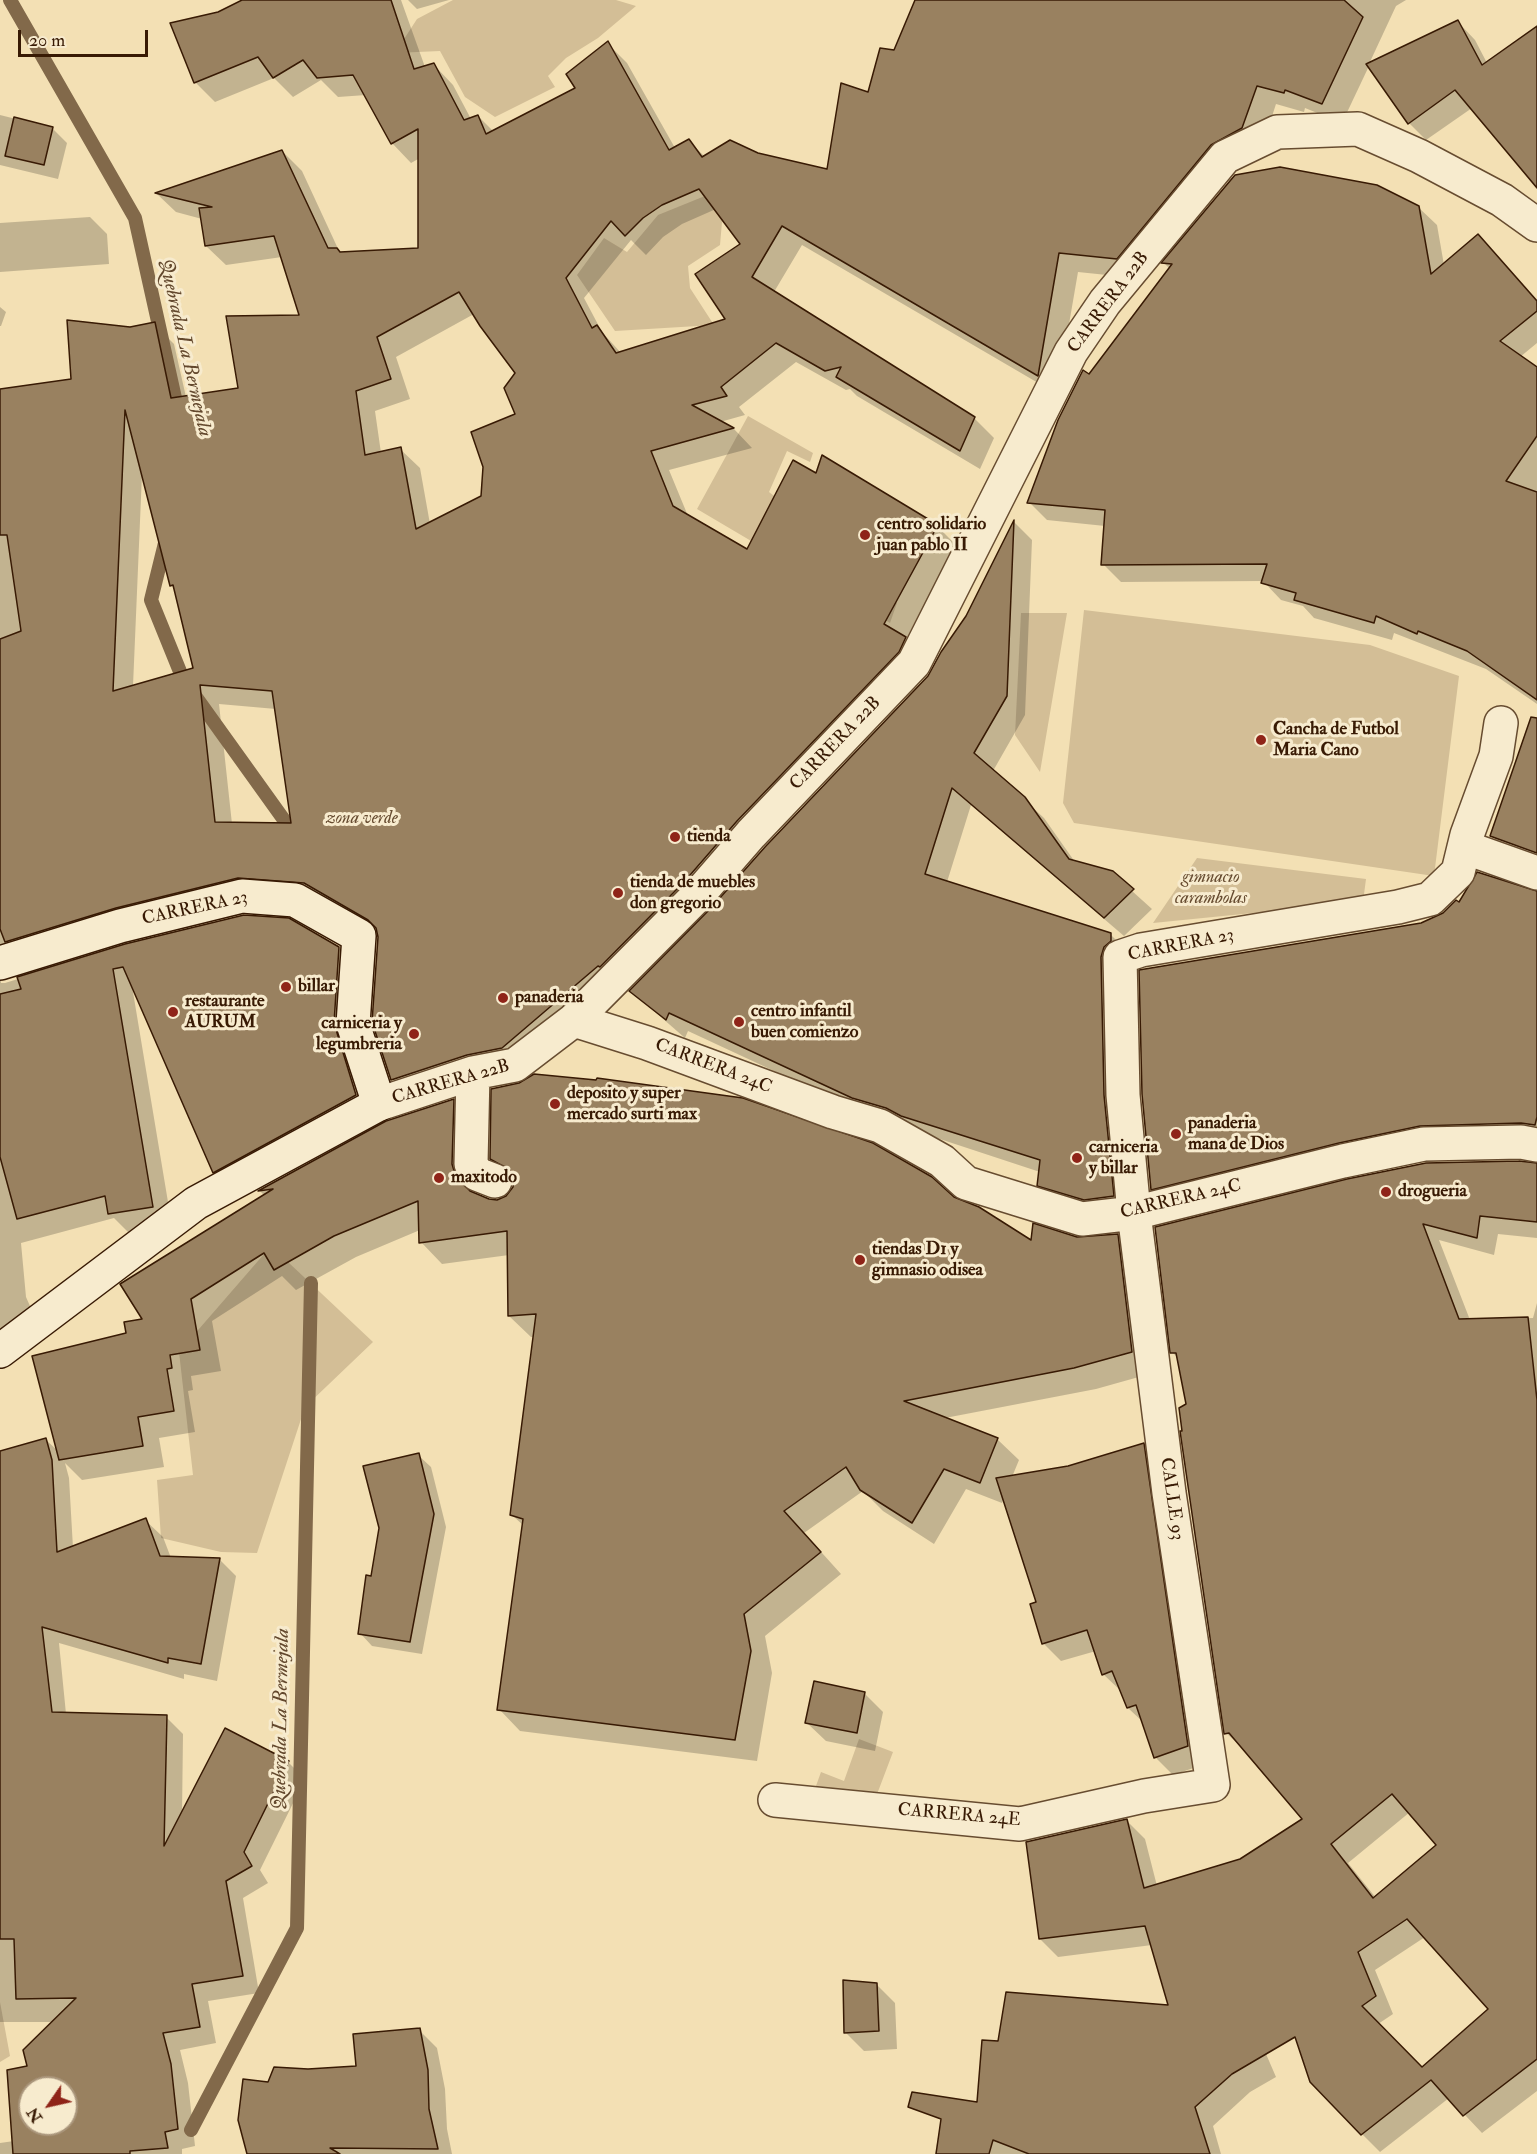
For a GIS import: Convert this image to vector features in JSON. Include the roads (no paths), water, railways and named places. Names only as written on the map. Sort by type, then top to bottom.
[{"type":"street","name":"CARRERA 22B","points":[[0,1351],[195,1203],[379,1104],[473,1073],[515,1065],[574,1020],[698,894],[751,834],[914,663],[1071,352],[1105,302],[1225,158],[1277,132],[1358,129],[1419,156],[1492,194],[1537,225]]},
{"type":"street","name":"CARRERA 23","points":[[1134,1213],[1123,1095],[1120,957],[1141,950],[1398,908],[1430,899],[1458,872],[1479,799],[1496,756],[1501,723]]},
{"type":"street","points":[[1464,847],[1537,873]]},
{"type":"street","name":"CARRERA 23","points":[[0,963],[120,926],[242,896],[295,900],[359,936],[353,1024],[379,1104]]},
{"type":"street","name":"CARRERA 24C","points":[[574,1020],[647,1042],[833,1112],[880,1126],[942,1161],[966,1183],[1082,1219],[1134,1213],[1343,1161],[1424,1144],[1521,1142],[1537,1145]]},
{"type":"street","points":[[473,1073],[471,1164],[477,1174],[495,1181]]},
{"type":"street","name":"CALLE 93","points":[[1134,1213],[1169,1493],[1213,1785]]},
{"type":"street","name":"CARRERA 24E","points":[[775,1800],[1020,1824],[1144,1796],[1213,1785]]},
{"type":"waterway","name":"Quebrada La Bermejala","points":[[10,0],[135,218],[179,416]]},
{"type":"waterway","name":"Quebrada La Bermejala","points":[[166,539],[151,600],[183,679],[297,838]]},
{"type":"waterway","name":"Quebrada La Bermejala","points":[[191,2130],[297,1928],[311,1283]]},
{"type":"place","name":"centro solidario juan pablo II","points":[[865,535]]},
{"type":"place","name":"Cancha de Futbol Maria Cano","points":[[1261,740]]},
{"type":"place","name":"tienda","points":[[675,837]]},
{"type":"place","name":"tienda de muebles don gregorio","points":[[618,893]]},
{"type":"place","name":"billar","points":[[286,987]]},
{"type":"place","name":"panaderia","points":[[503,998]]},
{"type":"place","name":"restaurante AURUM","points":[[173,1012]]},
{"type":"place","name":"centro infantil buen comienzo","points":[[739,1022]]},
{"type":"place","name":"carniceria y legumbreria","points":[[414,1034]]},
{"type":"place","name":"deposito y super mercado surti max","points":[[555,1104]]},
{"type":"place","name":"panaderia mana de Dios","points":[[1176,1134]]},
{"type":"place","name":"carniceria y billar","points":[[1077,1158]]},
{"type":"place","name":"maxitodo","points":[[439,1178]]},
{"type":"place","name":"drogueria","points":[[1386,1192]]},
{"type":"place","name":"tiendas D1 y gimnasio odisea","points":[[860,1260]]},
{"type":"park label","name":"zona verde","points":[[362,819]]},
{"type":"park label","name":"gimnacio carambolas","points":[[1211,888]]}]
